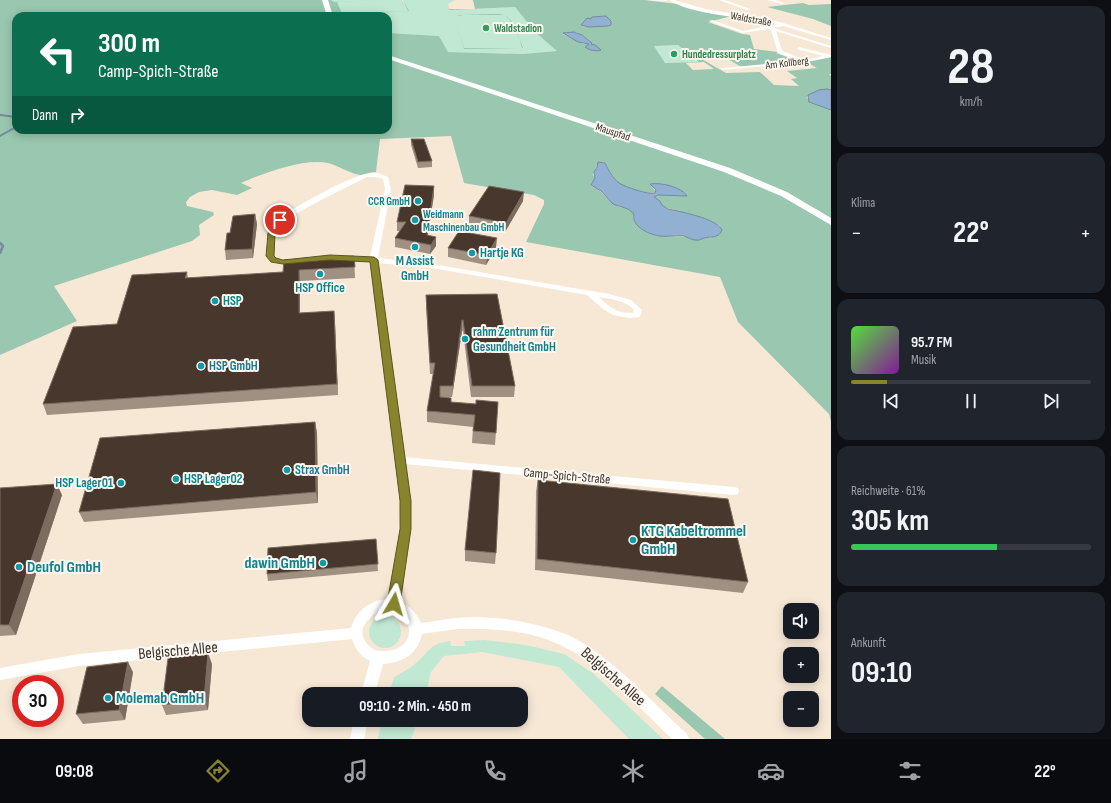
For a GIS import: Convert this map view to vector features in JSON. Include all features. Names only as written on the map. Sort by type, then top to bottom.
[{"type":"street","points":[[325,0],[329,12]]},
{"type":"street","points":[[649,0],[666,0]]},
{"type":"street","name":"Waldstraße","points":[[671,0],[684,5],[737,17],[765,20],[831,39]]},
{"type":"street","points":[[721,0],[748,8]]},
{"type":"street","points":[[770,0],[782,3]]},
{"type":"street","points":[[711,21],[743,32],[771,29],[783,25]]},
{"type":"street","points":[[771,29],[831,47]]},
{"type":"street","points":[[771,29],[779,50],[807,61]]},
{"type":"street","name":"Am Kollberg","points":[[799,48],[829,56]]},
{"type":"street","name":"Am Kollberg","points":[[722,69],[807,61],[829,56]]},
{"type":"street","name":"Mauspfad","points":[[392,58],[727,170],[784,194],[831,222]]},
{"type":"street","points":[[394,604],[405,529],[405,501],[374,260],[374,251],[388,189],[386,178],[383,176],[374,175],[361,178],[280,220],[272,233],[270,256],[277,261],[289,262],[330,258],[374,260],[432,266],[499,276],[590,293],[626,301],[635,306],[638,310],[637,315],[622,315],[608,310],[590,293]]},
{"type":"street","name":"Camp-Spich-Straße","points":[[399,460],[734,491]]},
{"type":"street","points":[[394,604],[402,608],[409,613],[414,620],[416,629],[415,637],[411,645],[405,651],[397,656],[387,658],[369,654],[362,648],[356,633],[357,626],[364,613],[378,605],[394,604]]},
{"type":"street","name":"Belgische Allee","points":[[416,629],[472,622],[535,630],[564,640],[588,654],[613,674],[682,739]]},
{"type":"street","name":"Belgische Allee","points":[[0,674],[79,660],[356,633]]},
{"type":"street","points":[[370,687],[378,657]]},
{"type":"street","points":[[357,739],[360,727]]},
{"type":"green space","points":[[0,0],[331,0],[334,2],[379,0],[337,2],[341,12],[12,12],[12,134],[392,134],[392,33],[439,36],[448,52],[523,54],[557,51],[535,32],[515,7],[475,9],[473,0],[644,0],[678,4],[732,16],[708,22],[742,34],[750,35],[754,49],[778,52],[776,53],[798,61],[741,67],[720,54],[693,54],[726,73],[760,72],[774,85],[799,86],[791,79],[797,78],[787,71],[817,68],[806,62],[831,57],[831,74],[829,74],[831,76],[831,90],[819,90],[807,97],[811,103],[831,110],[831,422],[829,414],[738,322],[720,277],[526,242],[544,204],[544,200],[534,195],[464,183],[451,136],[380,139],[376,172],[358,175],[328,163],[318,162],[296,164],[272,171],[241,183],[252,188],[237,195],[212,190],[199,192],[190,197],[186,202],[187,206],[213,212],[214,215],[199,225],[200,235],[192,241],[54,286],[77,321],[0,355]],"holes":[[[604,16],[611,21],[611,25],[591,27],[581,26],[587,18],[591,19],[593,17]],[[576,32],[588,39],[592,44],[584,44],[563,34]],[[678,45],[699,62],[665,63],[654,46]],[[704,62],[714,69],[693,70],[686,63]],[[598,162],[605,163],[611,174],[623,186],[648,193],[656,192],[650,184],[665,185],[676,188],[687,196],[658,195],[654,197],[660,201],[664,207],[706,219],[720,226],[711,238],[702,238],[699,240],[687,237],[666,236],[633,218],[634,214],[632,212],[614,204],[591,186],[595,178],[593,175]]]},
{"type":"green space","points":[[331,0],[402,0],[405,4],[403,0],[455,0],[448,4],[449,10],[515,7],[535,32],[558,51],[523,54],[448,52],[439,36],[392,33],[392,12],[338,12],[334,2]]},
{"type":"green space","points":[[803,3],[809,5],[831,4],[831,26],[813,19],[767,7]]},
{"type":"green space","points":[[448,4],[449,9],[471,9],[449,10]]},
{"type":"green space","points":[[456,24],[464,48],[522,48],[519,38],[523,48],[464,49]]},
{"type":"green space","name":"Hundedressurplatz","points":[[678,45],[700,62],[665,63],[654,46]]},
{"type":"green space","points":[[382,616],[388,616],[397,620],[401,632],[397,644],[388,648],[382,648],[373,644],[369,635],[369,629],[373,620]]},
{"type":"green space","points":[[485,640],[526,645],[564,654],[594,674],[663,739],[629,739],[559,667],[482,652],[444,656],[431,672],[428,687],[391,687],[394,677],[421,659],[434,646],[450,641],[451,646],[465,646],[464,641]]},
{"type":"green space","points":[[662,686],[725,739],[705,739],[655,694]]},
{"type":"green space","points":[[380,727],[415,727],[411,739],[378,738]]},
{"type":"water","points":[[606,16],[611,21],[611,25],[589,27],[581,25],[587,18],[591,19],[592,17]]},
{"type":"water","points":[[574,32],[582,35],[592,43],[591,44],[595,45],[601,50],[595,51],[588,49],[585,47],[589,44],[578,42],[563,33]]},
{"type":"water","points":[[819,90],[831,90],[831,110],[809,102],[808,95]]},
{"type":"water","points":[[598,162],[605,163],[611,174],[622,185],[648,193],[655,193],[656,190],[650,184],[665,185],[681,190],[687,196],[658,195],[654,197],[668,209],[706,219],[713,222],[722,230],[719,235],[714,237],[692,240],[684,236],[659,236],[641,229],[635,222],[634,214],[628,209],[613,204],[601,191],[591,185],[595,178],[594,172]]},
{"type":"building","points":[[411,139],[424,139],[432,161],[418,162]]},
{"type":"building","points":[[405,185],[434,186],[427,235],[436,237],[431,245],[395,238],[406,222],[397,222]]},
{"type":"building","points":[[489,186],[524,192],[506,223],[469,216]]},
{"type":"building","points":[[255,214],[252,249],[225,250],[227,233],[230,233],[233,216]]},
{"type":"building","points":[[459,231],[497,238],[487,255],[448,248]]},
{"type":"building","points":[[354,256],[355,267],[299,270],[299,313],[334,311],[337,384],[43,404],[73,327],[117,324],[132,275],[187,272],[185,278],[283,272],[284,260]]},
{"type":"building","name":"rahm Zentrum für Gesundheit GmbH","points":[[497,294],[515,386],[472,386],[462,320],[453,386],[440,386],[440,397],[451,398],[451,402],[476,404],[476,400],[498,402],[496,433],[473,431],[475,415],[427,411],[435,363],[430,363],[426,295]]},
{"type":"building","points":[[315,422],[316,492],[79,512],[100,438]]},
{"type":"building","points":[[473,470],[500,473],[496,553],[465,550]]},
{"type":"building","name":"KTG Kabeltrommel GmbH","points":[[538,480],[728,499],[748,582],[537,559]]},
{"type":"building","name":"Deufol GmbH","points":[[57,484],[9,625],[0,625],[0,488]]},
{"type":"building","name":"dawin GmbH","points":[[376,539],[378,564],[267,574],[268,548]]},
{"type":"building","points":[[208,653],[204,700],[162,705],[168,658]]},
{"type":"building","name":"Molemab GmbH","points":[[128,662],[119,710],[76,714],[87,667]]},
{"type":"waterway","points":[[0,115],[12,116]]},
{"type":"waterway","points":[[0,136],[12,129]]},
{"type":"waterway","points":[[0,243],[3,246],[0,253]]},
{"type":"place","name":"Waldstadion","points":[[486,28]]},
{"type":"place","name":"Hundedressurplatz","points":[[674,54]]},
{"type":"place","name":"CCR GmbH","points":[[418,201]]},
{"type":"place","name":"Weidmann Maschinenbau GmbH","points":[[415,220]]},
{"type":"place","name":"M Assist GmbH","points":[[415,247]]},
{"type":"place","name":"Hartje KG","points":[[472,253]]},
{"type":"place","name":"HSP Office","points":[[320,274]]},
{"type":"place","name":"HSP","points":[[215,301]]},
{"type":"place","name":"rahm Zentrum für Gesundheit GmbH","points":[[465,339]]},
{"type":"place","name":"HSP GmbH","points":[[201,366]]},
{"type":"place","name":"Strax GmbH","points":[[287,470]]},
{"type":"place","name":"HSP Lager02","points":[[176,479]]},
{"type":"place","name":"HSP Lager01","points":[[121,483]]},
{"type":"place","name":"KTG Kabeltrommel GmbH","points":[[633,540]]},
{"type":"place","name":"dawin GmbH","points":[[323,563]]},
{"type":"place","name":"Deufol GmbH","points":[[19,567]]},
{"type":"place","name":"Molemab GmbH","points":[[108,698]]},
{"type":"route","points":[[280,220],[276,224],[272,233],[270,256],[274,260],[289,262],[315,258],[354,258],[374,260],[405,501],[405,529],[394,604]]}]
